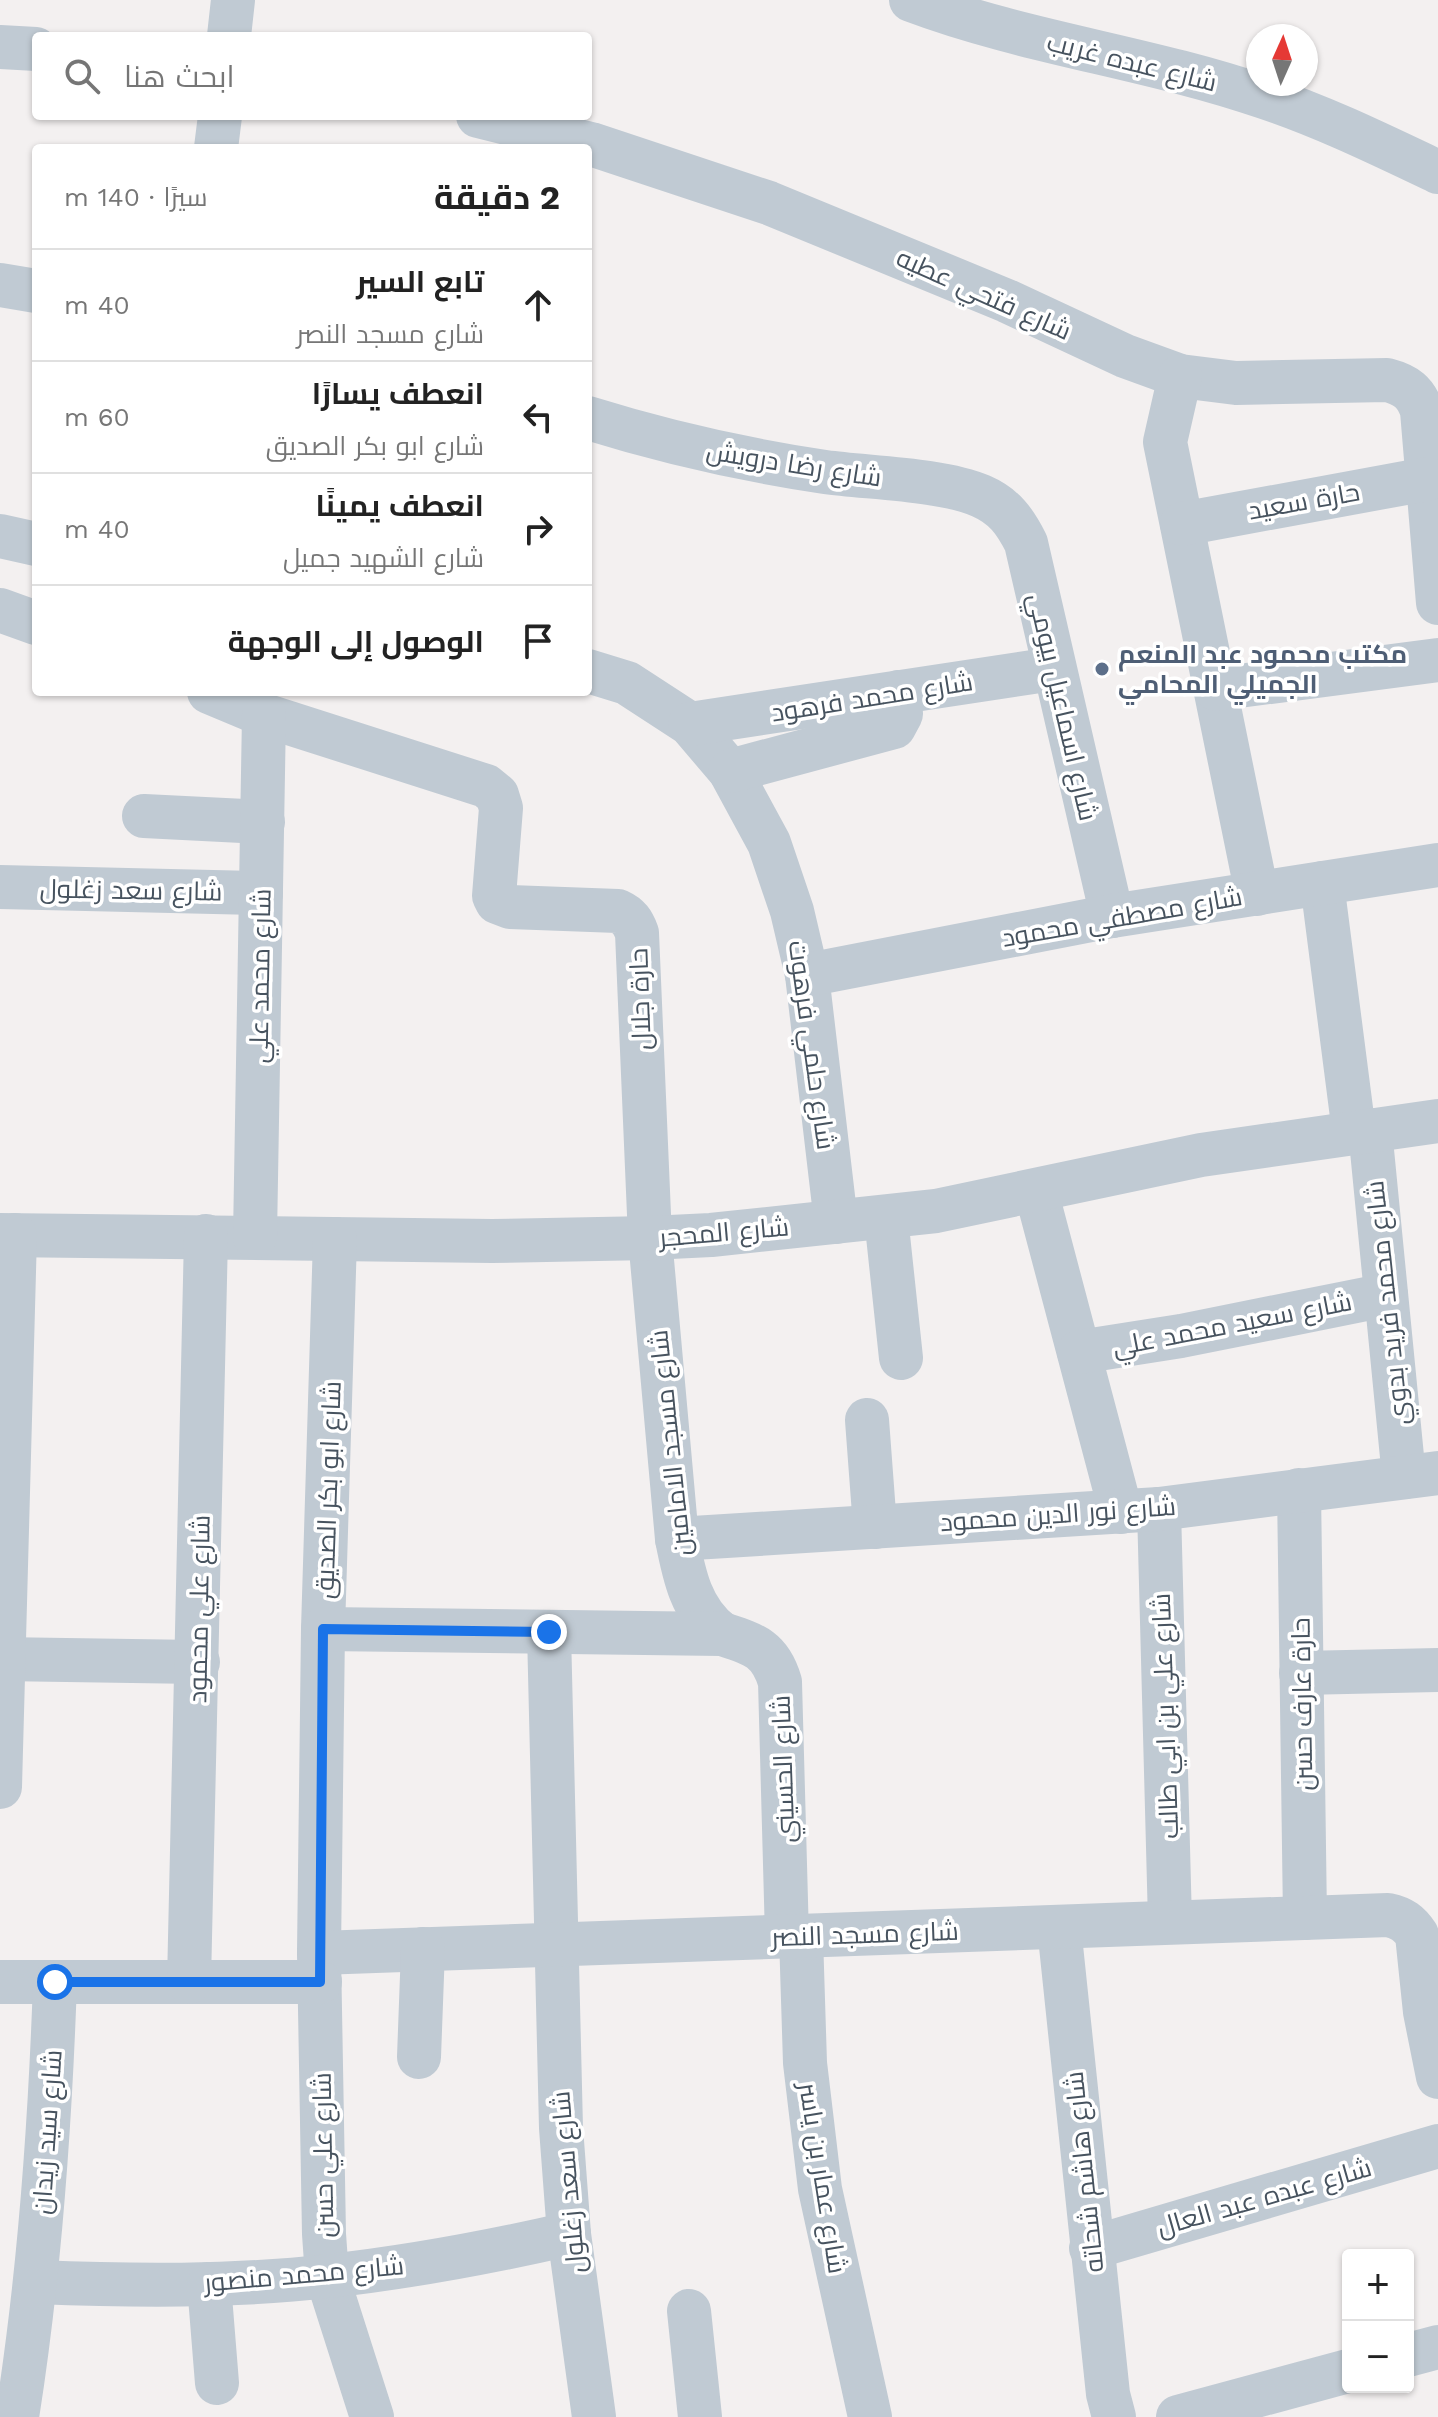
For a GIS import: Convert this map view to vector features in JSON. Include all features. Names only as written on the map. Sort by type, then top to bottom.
[{"type":"street","points":[[229,32],[233,0]]},
{"type":"street","name":"شارع عبده غريب","points":[[911,0],[972,21],[1264,97],[1374,141],[1438,172]]},
{"type":"street","points":[[0,47],[32,49]]},
{"type":"street","points":[[216,144],[220,120]]},
{"type":"street","name":"شارع فتحي عطيه","points":[[494,120],[591,144]]},
{"type":"street","name":"شارع فتحي عطيه","points":[[592,144],[769,203],[1007,301],[1125,356],[1180,376],[1236,383],[1387,380],[1399,383],[1410,389],[1422,411],[1438,603]]},
{"type":"street","points":[[0,285],[32,290]]},
{"type":"street","points":[[1180,376],[1165,442],[1257,894]]},
{"type":"street","name":"شارع رضا درويش","points":[[592,419],[708,451],[823,472],[941,486],[979,495],[999,506]]},
{"type":"street","name":"حارة سعيد","points":[[1182,524],[1427,479]]},
{"type":"street","name":"شارع اسماعيل بيومي","points":[[999,506],[1016,522],[1026,543],[1112,916]]},
{"type":"street","points":[[0,536],[32,543]]},
{"type":"street","points":[[0,610],[32,622]]},
{"type":"street","points":[[1216,689],[1438,660]]},
{"type":"street","name":"شارع محمد فرهود","points":[[690,724],[1053,669]]},
{"type":"street","name":"شارع حلمي فرهوت","points":[[592,672],[627,683],[690,724],[730,771],[769,843],[792,911],[807,975],[836,1222]]},
{"type":"street","points":[[730,771],[894,727],[900,720],[899,692]]},
{"type":"street","points":[[219,696],[264,715]]},
{"type":"street","name":"شارع محمد علي","points":[[255,1237],[264,715]]},
{"type":"street","name":"حارة جلال","points":[[264,715],[492,790],[501,808],[494,896],[503,906],[610,910],[631,919],[637,933],[650,1238]]},
{"type":"street","points":[[144,816],[263,822]]},
{"type":"street","name":"شارع مصطفي محمود","points":[[807,975],[1112,916],[1438,865]]},
{"type":"street","name":"شارع محمد فريد بدوي","points":[[1322,883],[1386,1295],[1421,1475]]},
{"type":"street","name":"شارع سعد زغلول","points":[[0,887],[261,893]]},
{"type":"street","name":"شارع المحجر","points":[[8,1235],[492,1241],[650,1238],[949,1209],[1187,1158],[1438,1121]]},
{"type":"street","name":"شارع علي بن ابي طالب","points":[[1036,1191],[1079,1352],[1140,1510],[1170,1922]]},
{"type":"street","points":[[886,1217],[901,1358]]},
{"type":"street","points":[[0,1787],[8,1235]]},
{"type":"street","name":"شارع علي محمود","points":[[189,1982],[206,1236]]},
{"type":"street","name":"شارع مسجد الامامين","points":[[650,1238],[677,1539],[698,1611],[708,1624],[722,1634]]},
{"type":"street","name":"شارع ابو بكر الصديق","points":[[319,1967],[323,1629],[335,1239]]},
{"type":"street","name":"شارع سعيد محمد علي","points":[[1079,1352],[1255,1322],[1386,1295]]},
{"type":"street","points":[[867,1420],[875,1527]]},
{"type":"street","name":"شارع نور الدين محمود","points":[[677,1539],[1140,1510],[1421,1475]]},
{"type":"street","name":"حارة عارف حسن","points":[[1299,1490],[1305,1918]]},
{"type":"street","points":[[323,1629],[722,1634]]},
{"type":"street","name":"شارع سعد زغلول","points":[[549,1632],[561,2128],[569,2234],[594,2417]]},
{"type":"street","name":"شارع الحسيني","points":[[722,1634],[754,1645],[767,1654],[776,1667],[780,1682],[794,1936]]},
{"type":"street","points":[[2,1659],[198,1662]]},
{"type":"street","points":[[1301,1673],[1438,1670]]},
{"type":"street","name":"شارع مسجد النصر","points":[[0,1982],[189,1982],[319,1967],[423,1949],[1388,1915],[1400,1918],[1417,1935],[1425,2012],[1438,2077]]},
{"type":"street","name":"شارع هاشم شحاته","points":[[1059,1927],[1091,2248],[1108,2394],[1114,2417]]},
{"type":"street","name":"شارع عمار بن ياسر","points":[[794,1936],[820,2189],[870,2417]]},
{"type":"street","points":[[419,2057],[423,1949]]},
{"type":"street","name":"شارع علي حسن","points":[[319,1967],[327,2276],[372,2417]]},
{"type":"street","name":"شارع سيد زيدان","points":[[17,2417],[46,2182],[55,1982]]},
{"type":"street","name":"شارع عبده عبد العال","points":[[1091,2248],[1438,2146]]},
{"type":"street","name":"شارع محمد منصور","points":[[36,2282],[209,2284],[327,2276],[463,2256],[569,2234]]},
{"type":"street","points":[[209,2284],[217,2383]]},
{"type":"street","points":[[689,2311],[700,2417]]},
{"type":"street","points":[[1414,2353],[1438,2347]]},
{"type":"street","points":[[1178,2417],[1342,2373]]},
{"type":"place","name":"مكتب محمود عبد المنعم الجميلي المحامي","points":[[1102,669]]},
{"type":"route","points":[[55,1982],[320,1982],[323,1629],[549,1632]]}]
